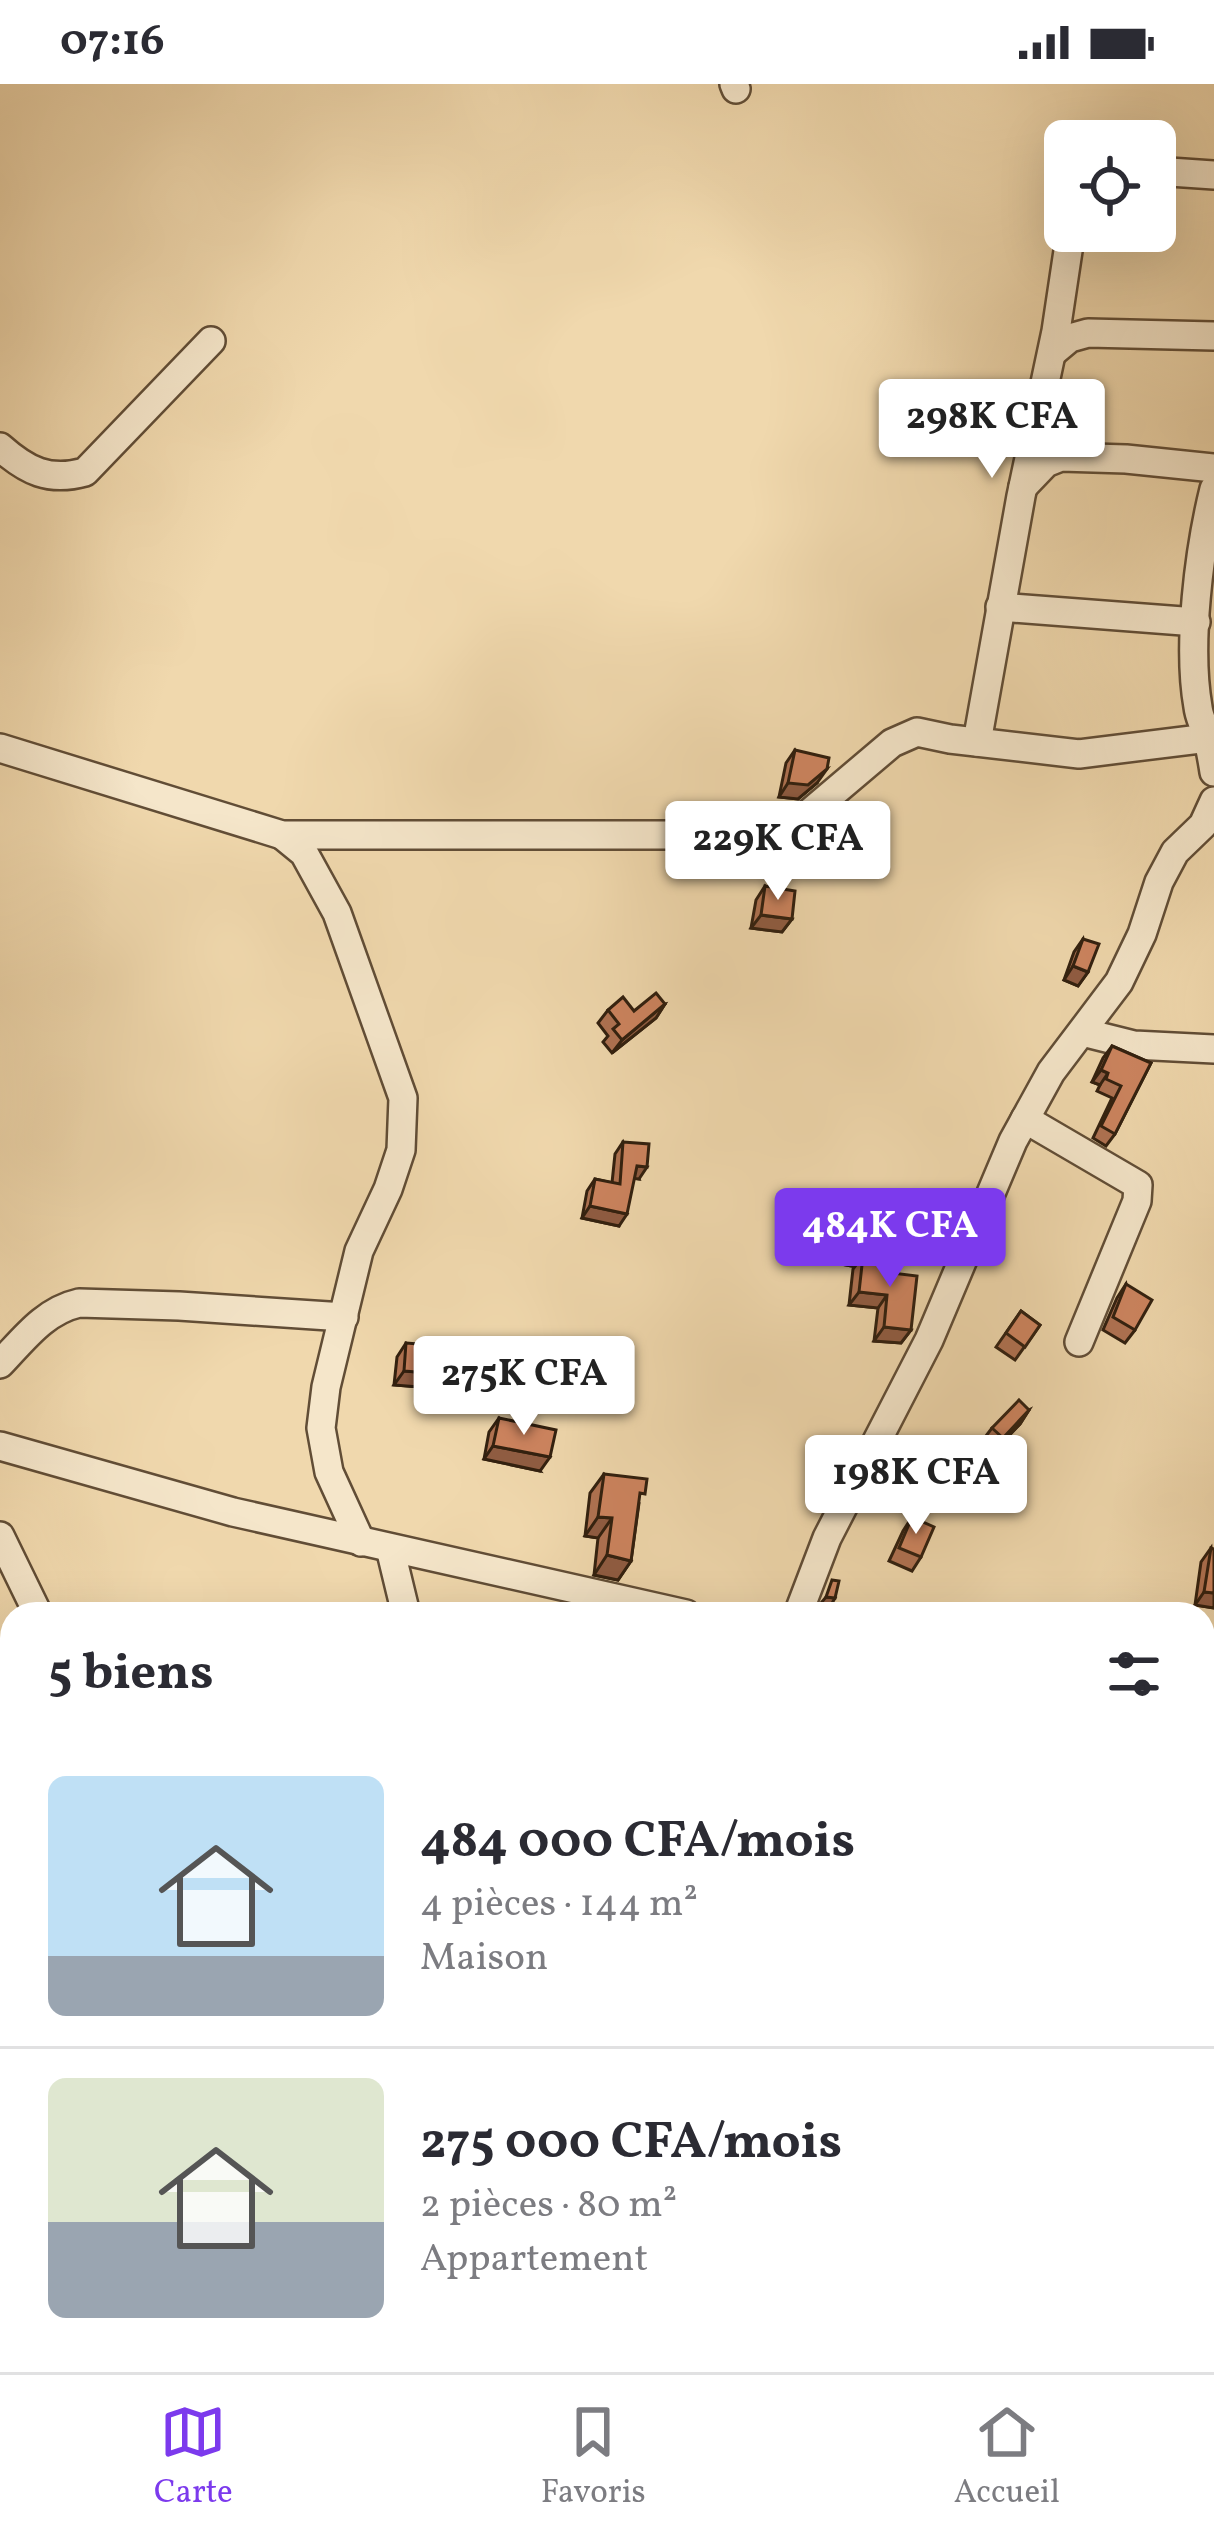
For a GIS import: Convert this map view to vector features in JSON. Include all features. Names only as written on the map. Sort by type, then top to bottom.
[{"type":"street","points":[[1176,172],[1214,175]]},
{"type":"street","points":[[977,742],[1068,252]]},
{"type":"street","points":[[1052,353],[1070,338],[1088,333],[1214,336]]},
{"type":"street","points":[[0,447],[36,472],[64,478],[85,472],[212,341]]},
{"type":"street","points":[[1023,488],[1046,464],[1061,457],[1214,468]]},
{"type":"street","points":[[1214,489],[1196,622],[1198,710],[1214,772]]},
{"type":"street","points":[[1000,608],[1196,622]]},
{"type":"street","points":[[0,748],[282,835],[673,835],[766,828],[807,815],[892,743],[917,732],[1079,754],[1208,738]]},
{"type":"street","points":[[803,1602],[827,1538],[929,1340],[1013,1141],[1051,1072],[1119,982],[1174,852],[1203,824],[1214,801]]},
{"type":"street","points":[[282,835],[304,853],[337,913],[403,1098],[401,1150],[359,1251],[326,1387],[321,1428],[329,1472],[361,1541]]},
{"type":"street","points":[[1082,1032],[1134,1045],[1214,1049]]},
{"type":"street","points":[[1025,1119],[1138,1185],[1137,1201],[1078,1342]]},
{"type":"street","points":[[0,1364],[46,1316],[64,1306],[179,1306],[344,1317]]},
{"type":"street","points":[[0,1446],[233,1512],[632,1602]]},
{"type":"street","points":[[0,1536],[32,1602]]},
{"type":"street","points":[[390,1548],[403,1602]]},
{"type":"building","points":[[795,750],[829,758],[827,769],[808,785],[788,783]]},
{"type":"building","points":[[765,886],[795,891],[792,919],[761,915]]},
{"type":"building","points":[[1083,939],[1099,944],[1088,972],[1073,966]]},
{"type":"building","points":[[656,993],[665,1004],[622,1040],[613,1029],[619,1024],[608,1010],[623,997],[634,1011]]},
{"type":"building","points":[[1112,1046],[1151,1063],[1115,1134],[1101,1126],[1121,1086],[1106,1079],[1108,1073],[1101,1070]]},
{"type":"building","points":[[623,1142],[649,1144],[647,1167],[637,1166],[627,1214],[590,1206],[595,1179],[620,1184]]},
{"type":"building","points":[[845,1217],[867,1220],[861,1252],[840,1249]]},
{"type":"building","points":[[863,1256],[894,1259],[892,1273],[917,1276],[911,1330],[884,1327],[887,1295],[859,1292]]},
{"type":"building","points":[[1126,1284],[1152,1300],[1135,1330],[1113,1317]]},
{"type":"building","points":[[1021,1311],[1040,1325],[1025,1347],[1006,1333]]},
{"type":"building","points":[[406,1343],[456,1347],[453,1375],[404,1371]]},
{"type":"building","points":[[1019,1400],[1029,1410],[1003,1438],[992,1428]]},
{"type":"building","points":[[499,1418],[556,1430],[550,1457],[493,1446]]},
{"type":"building","points":[[604,1474],[647,1479],[645,1494],[640,1493],[631,1561],[607,1555],[612,1518],[598,1517]]},
{"type":"building","points":[[912,1517],[934,1527],[921,1557],[899,1548]]},
{"type":"building","points":[[1214,1549],[1214,1593],[1204,1592]]},
{"type":"building","points":[[832,1580],[839,1581],[835,1598],[826,1597]]}]
